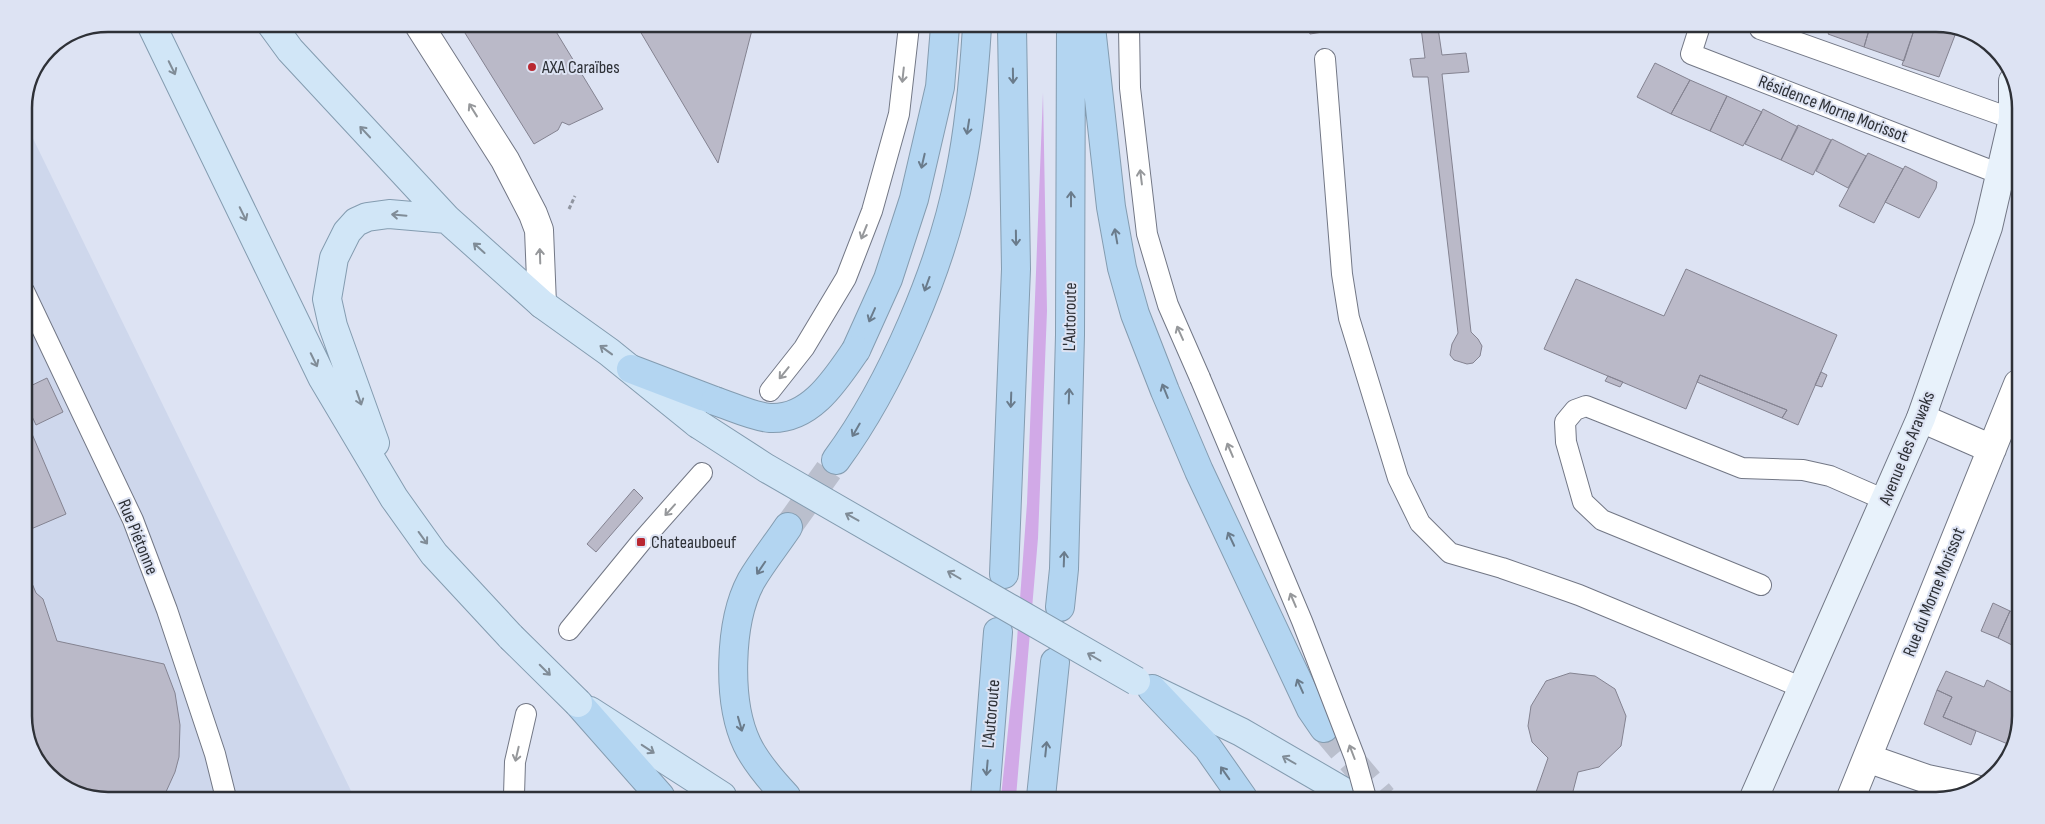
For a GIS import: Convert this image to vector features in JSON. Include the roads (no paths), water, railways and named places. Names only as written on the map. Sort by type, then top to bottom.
[{"type":"highway","points":[[630,369],[715,401],[768,418],[795,413],[810,405],[828,389],[856,350],[888,279],[914,199],[940,87],[945,32]]},
{"type":"highway","points":[[836,460],[847,446],[886,377],[915,315],[944,238],[960,174],[972,104],[977,32]]},
{"type":"highway","points":[[1004,574],[1016,269],[1012,32]]},
{"type":"highway","name":"L'Autoroute","points":[[1060,608],[1064,570],[1070,335],[1071,32]]},
{"type":"highway","points":[[1092,32],[1111,207],[1122,268],[1136,314],[1164,391],[1199,471],[1310,709],[1324,728]]},
{"type":"highway","points":[[783,792],[748,745],[740,724],[733,693],[734,652],[738,619],[751,582],[788,527]]},
{"type":"highway","name":"L'Autoroute","points":[[985,792],[998,632]]},
{"type":"highway","points":[[1042,792],[1055,662]]},
{"type":"highway","points":[[1144,685],[1208,748],[1239,792]]},
{"type":"highway","points":[[578,703],[656,792]]},
{"type":"main road","points":[[155,32],[322,377],[394,498],[434,554],[511,637],[578,703],[716,792]]},
{"type":"main road","points":[[277,32],[290,50],[448,220],[542,304],[630,369],[698,424],[766,468],[1144,685],[1241,732],[1349,792]]},
{"type":"main road","points":[[394,498],[333,326],[326,298],[329,277],[334,258],[347,232],[356,222],[367,217],[389,214],[448,220]]},
{"type":"street","points":[[423,32],[505,160],[539,230],[542,304]]},
{"type":"street","name":"Avenue des Arawaks","points":[[1757,792],[1921,418],[1988,227],[2012,123]]},
{"type":"street","name":"Rue du Morne Morissot","points":[[1853,792],[2012,399]]},
{"type":"street","points":[[1921,418],[1992,450]]},
{"type":"street","points":[[1867,758],[1927,779],[1964,786]]},
{"type":"lane","points":[[770,391],[804,348],[846,278],[872,211],[899,114],[908,32]]},
{"type":"lane","points":[[1129,32],[1130,88],[1147,234],[1168,305],[1305,630],[1355,758],[1356,792]]},
{"type":"lane","name":"Résidence Morne Morissot","points":[[1698,32],[1691,54],[2000,174]]},
{"type":"lane","points":[[1768,32],[2012,119]]},
{"type":"lane","points":[[1325,60],[1342,274],[1349,318],[1398,478],[1420,523],[1450,553],[1502,568],[1579,595],[1803,688]]},
{"type":"lane","name":"Rue Piétonne","points":[[32,308],[133,520],[167,610],[215,754],[224,792]]},
{"type":"lane","points":[[1761,585],[1602,520],[1583,502],[1566,442],[1565,422],[1575,410],[1586,406],[1742,468],[1803,470],[1830,476],[1886,500]]},
{"type":"lane","points":[[569,630],[641,542],[702,473]]},
{"type":"lane","points":[[514,792],[515,762],[526,714]]},
{"type":"tunnel","points":[[788,527],[836,460]]},
{"type":"tunnel","points":[[1324,728],[1378,792]]},
{"type":"place","name":"AXA Caraïbes","points":[[532,67]]},
{"type":"place","name":"Chateauboeuf","points":[[641,542]]}]
